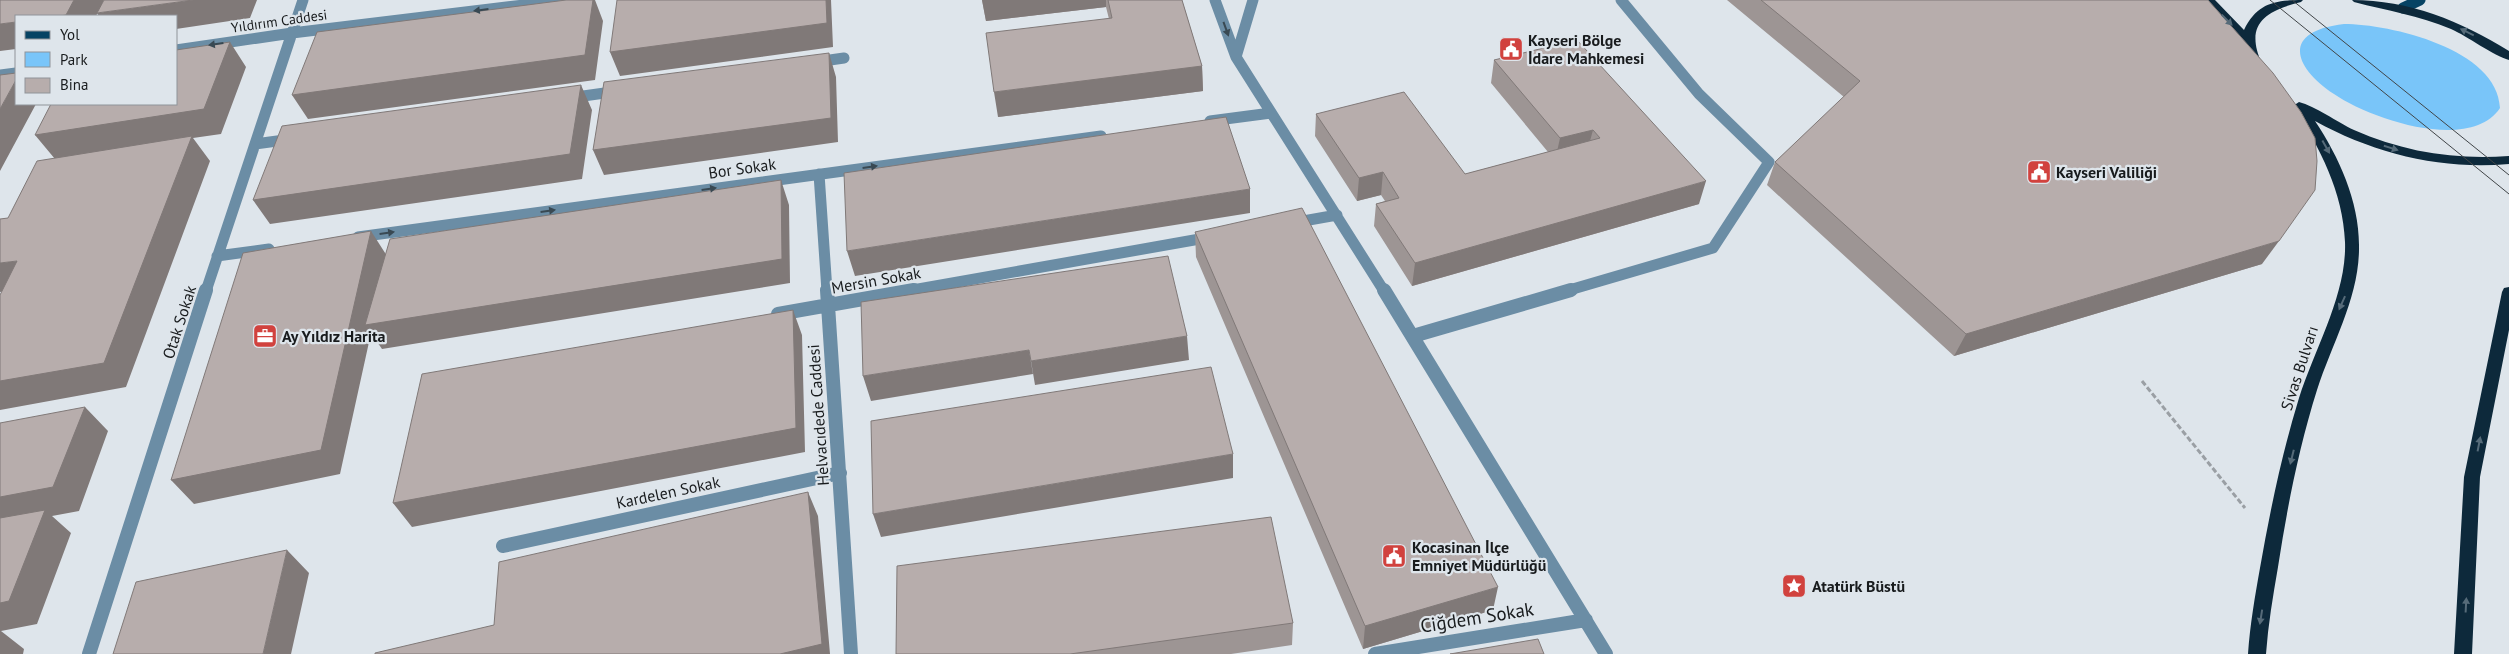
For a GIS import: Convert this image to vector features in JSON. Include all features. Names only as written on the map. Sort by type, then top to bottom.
[{"type":"highway","points":[[2208,0],[2247,40]]},
{"type":"highway","points":[[2261,72],[2251,55],[2247,40],[2250,26],[2260,15],[2274,6],[2297,0]]},
{"type":"highway","points":[[2358,0],[2403,8],[2463,30],[2509,56]]},
{"type":"highway","name":"Sivas Bulvarı","points":[[2257,654],[2262,611],[2282,496],[2303,411],[2346,295],[2351,268],[2353,240],[2350,213],[2332,158],[2317,132],[2295,103],[2358,137],[2391,148],[2426,157],[2459,161],[2509,160]]},
{"type":"highway","points":[[2464,654],[2472,477],[2509,292]]},
{"type":"main road","points":[[2403,8],[2420,0]]},
{"type":"street","name":"Otak Sokak","points":[[89,654],[217,256],[303,0]]},
{"type":"street","name":"Yıldırım Caddesi","points":[[178,50],[292,33],[564,0]]},
{"type":"street","points":[[1215,0],[1236,57],[1413,336],[1606,654]]},
{"type":"street","points":[[1236,57],[1253,0]]},
{"type":"street","points":[[1413,336],[1713,248],[1769,162],[1699,94],[1621,0]]},
{"type":"street","points":[[804,64],[844,58]]},
{"type":"street","points":[[0,75],[15,73]]},
{"type":"street","points":[[559,100],[628,89]]},
{"type":"street","points":[[1202,122],[1271,112]]},
{"type":"street","name":"Bor Sokak","points":[[345,239],[1114,134]]},
{"type":"street","points":[[255,144],[304,137]]},
{"type":"street","name":"Helvacıdede Caddesi","points":[[819,174],[852,654]]},
{"type":"street","points":[[1278,226],[1337,215]]},
{"type":"street","name":"Mersin Sokak","points":[[770,315],[1219,236]]},
{"type":"street","points":[[217,256],[276,248]]},
{"type":"street","name":"Kardelen Sokak","points":[[503,546],[840,473]]},
{"type":"street","name":"Ciğdem Sokak","points":[[1376,654],[1586,620]]},
{"type":"path","points":[[2142,381],[2245,508]]},
{"type":"green space","points":[[2344,24],[2364,25],[2413,35],[2462,55],[2481,70],[2495,87],[2500,108],[2486,121],[2466,128],[2444,130],[2394,121],[2350,104],[2334,94],[2309,72],[2302,61],[2300,51],[2303,42],[2311,34],[2324,28]]},
{"type":"building","points":[[0,0],[74,0],[66,15],[15,15],[15,22],[0,24]]},
{"type":"building","points":[[104,0],[193,0],[97,13]]},
{"type":"building","points":[[566,0],[593,0],[585,55],[292,95],[317,32]]},
{"type":"building","points":[[617,0],[826,0],[827,23],[610,52]]},
{"type":"building","points":[[1108,0],[1182,0],[1202,66],[994,92],[986,33],[1112,18]]},
{"type":"building","name":"Kayseri Valiliği","points":[[1761,0],[2208,0],[2273,73],[2301,112],[2315,138],[2317,161],[2315,190],[2279,241],[1966,334],[1775,162],[1860,81]]},
{"type":"building","points":[[1577,40],[1706,181],[1415,263],[1376,204],[1399,198],[1383,172],[1359,178],[1316,114],[1404,92],[1465,174],[1600,138],[1593,130],[1560,138],[1494,60]]},
{"type":"building","points":[[230,42],[204,109],[35,135],[50,105],[178,105],[178,50]]},
{"type":"building","points":[[829,53],[831,118],[593,150],[604,82]]},
{"type":"building","points":[[15,73],[15,82],[0,109],[0,75]]},
{"type":"building","points":[[581,85],[570,154],[253,200],[282,126]]},
{"type":"building","points":[[1226,117],[1250,189],[847,251],[844,173]]},
{"type":"building","points":[[192,136],[104,363],[0,381],[0,295],[17,261],[0,263],[0,219],[8,218],[37,161]]},
{"type":"building","points":[[781,180],[782,259],[365,325],[390,239]]},
{"type":"building","points":[[1302,208],[1498,587],[1365,626],[1195,232]]},
{"type":"building","points":[[371,231],[321,450],[171,480],[243,253]]},
{"type":"building","points":[[1168,256],[1187,336],[1031,361],[1029,350],[863,376],[861,302]]},
{"type":"building","points":[[793,310],[796,428],[393,503],[422,374]]},
{"type":"building","points":[[1211,367],[1233,454],[873,514],[871,421]]},
{"type":"building","points":[[85,407],[53,487],[0,497],[0,423]]},
{"type":"building","points":[[808,492],[822,644],[780,654],[375,654],[494,625],[499,562]]},
{"type":"building","points":[[45,510],[9,601],[0,603],[0,518]]},
{"type":"building","points":[[1271,517],[1293,623],[1070,654],[896,654],[897,566]]},
{"type":"building","points":[[287,550],[263,654],[113,654],[136,582]]},
{"type":"building","points":[[1538,639],[1544,654],[1450,654]]},
{"type":"tram line","points":[[2270,0],[2509,194]]},
{"type":"tram line","points":[[2292,0],[2509,175]]},
{"type":"place","name":"Kayseri Bölge İdare Mahkemesi","points":[[1511,49]]},
{"type":"place","name":"Kayseri Valiliği","points":[[2039,172]]},
{"type":"place","name":"Ay Yıldız Harita","points":[[265,336]]},
{"type":"place","name":"Kocasinan İlçe Emniyet Müdürlüğü","points":[[1394,556]]},
{"type":"place","name":"Atatürk Büstü","points":[[1794,586]]}]
